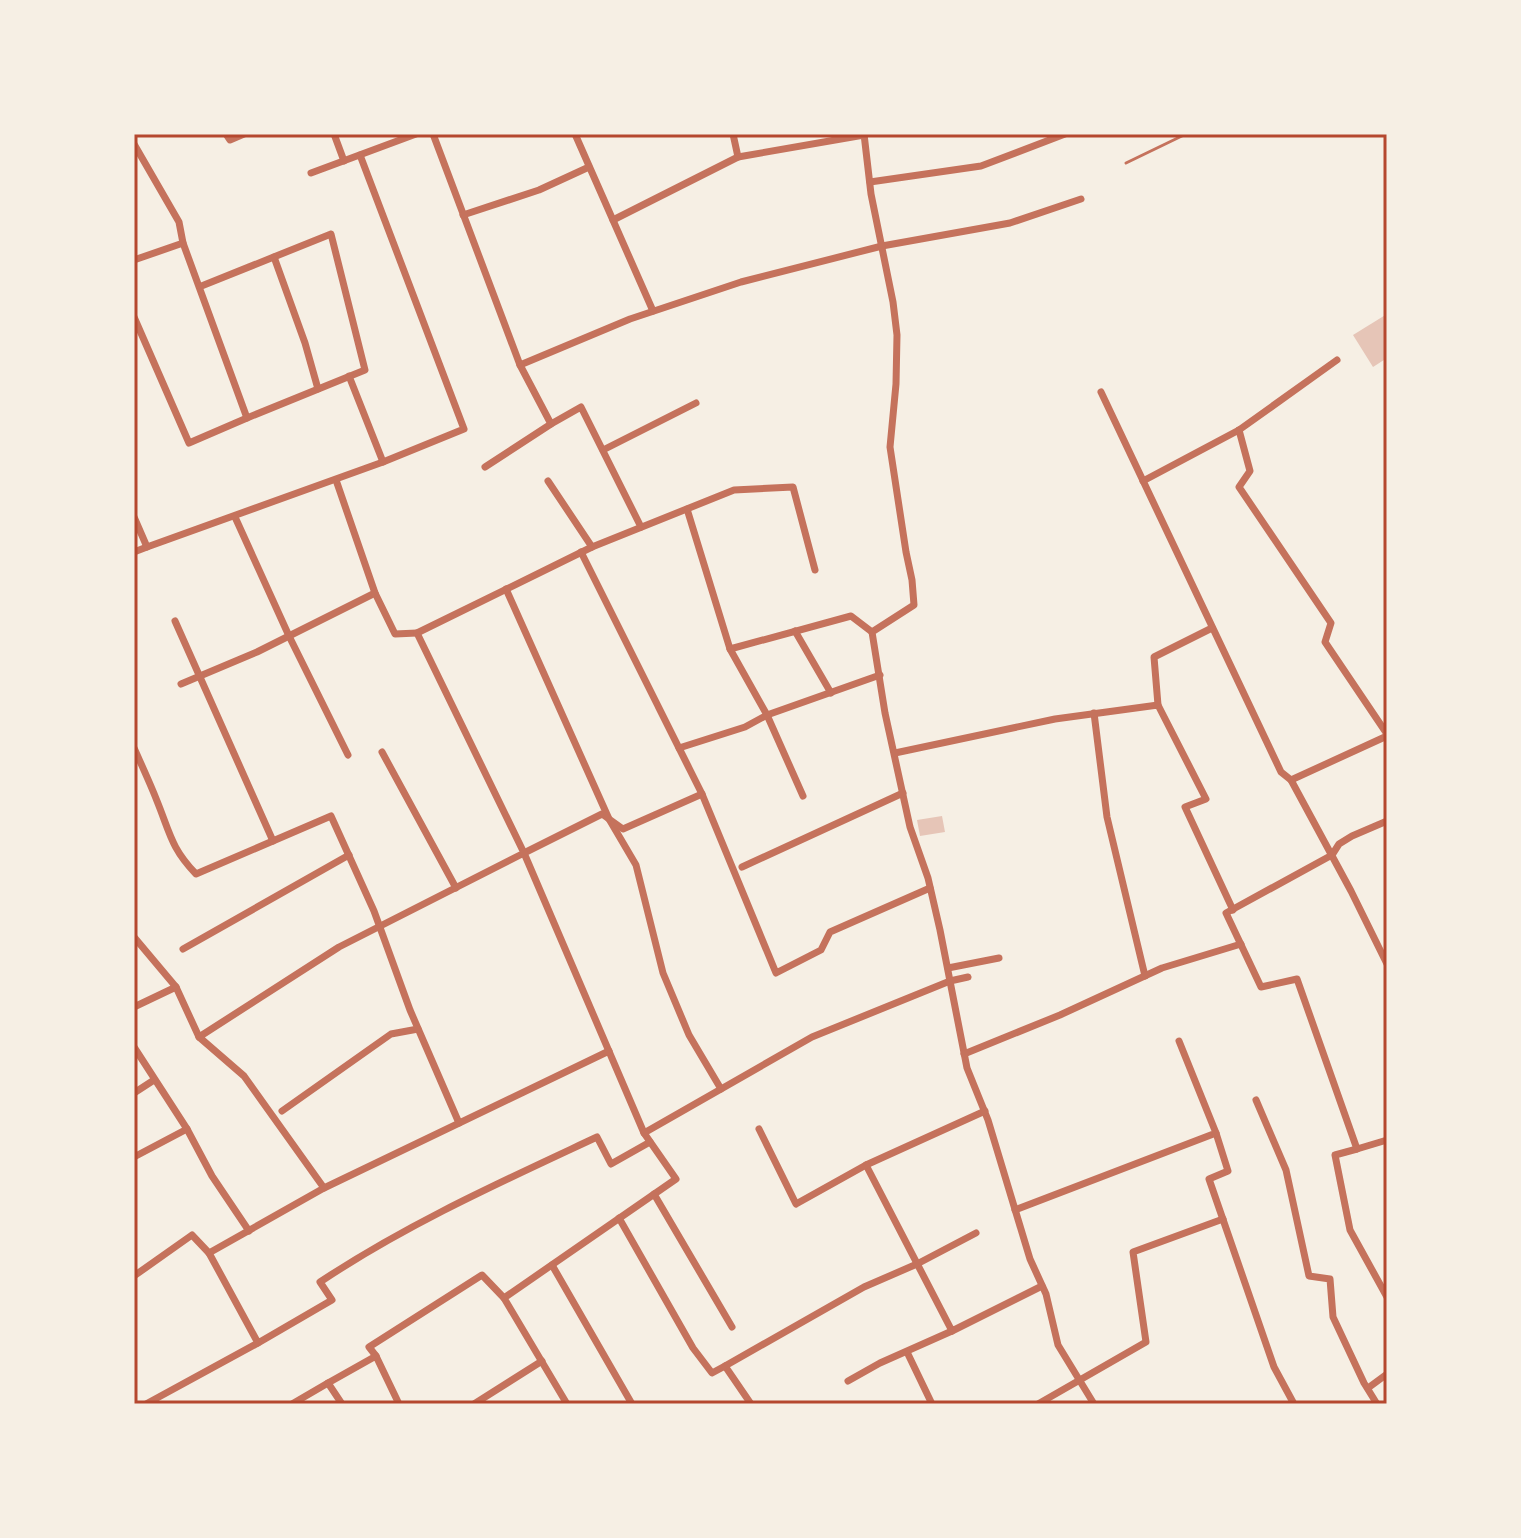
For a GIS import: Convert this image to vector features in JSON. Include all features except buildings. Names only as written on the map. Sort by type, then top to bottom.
[{"type":"street","points":[[226,134],[230,140],[244,134]]},
{"type":"street","points":[[334,134],[344,161]]},
{"type":"street","points":[[311,173],[416,134]]},
{"type":"street","points":[[433,134],[520,365],[551,424]]},
{"type":"street","points":[[575,134],[653,311]]},
{"type":"street","points":[[733,134],[738,157]]},
{"type":"street","points":[[613,220],[738,157],[864,134],[897,335],[890,447],[914,605],[872,632]]},
{"type":"street","points":[[870,182],[981,166],[1065,134]]},
{"type":"street","points":[[134,144],[179,222],[183,243],[247,418]]},
{"type":"street","points":[[134,552],[336,480],[464,429],[360,155]]},
{"type":"street","points":[[463,215],[539,190],[589,167]]},
{"type":"street","points":[[520,365],[630,319],[741,282],[882,246],[1010,223],[1081,199]]},
{"type":"street","points":[[134,317],[189,443],[365,370],[331,234],[199,287]]},
{"type":"street","points":[[134,260],[183,243]]},
{"type":"street","points":[[274,257],[318,389]]},
{"type":"street","points":[[1143,481],[1239,430],[1337,360]]},
{"type":"street","points":[[349,376],[383,462]]},
{"type":"street","points":[[1101,392],[1281,772],[1291,780],[1387,964]]},
{"type":"street","points":[[603,450],[696,403]]},
{"type":"street","points":[[485,467],[581,407],[641,527]]},
{"type":"street","points":[[1239,430],[1250,471],[1239,487],[1331,623],[1325,642],[1387,735],[1291,780]]},
{"type":"street","points":[[336,480],[375,593],[395,634],[417,633],[592,547],[734,490],[793,487],[815,570]]},
{"type":"street","points":[[548,481],[592,547]]},
{"type":"street","points":[[687,509],[730,649],[767,715],[803,796]]},
{"type":"street","points":[[134,517],[147,547]]},
{"type":"street","points":[[235,517],[348,755]]},
{"type":"street","points":[[581,552],[702,794],[776,973],[821,950],[830,932],[930,888]]},
{"type":"street","points":[[506,589],[609,819],[636,865],[663,973],[689,1035],[721,1089]]},
{"type":"street","points":[[181,684],[257,652],[375,593]]},
{"type":"street","points":[[730,649],[851,616],[872,632],[885,713],[910,827],[930,888],[967,1068],[985,1111],[1058,1345],[1094,1404]]},
{"type":"street","points":[[175,621],[273,841]]},
{"type":"street","points":[[1212,628],[1154,657],[1158,705],[1206,799],[1185,807],[1233,910]]},
{"type":"street","points":[[795,631],[831,693]]},
{"type":"street","points":[[417,633],[524,853],[644,1133],[676,1179],[504,1298]]},
{"type":"street","points":[[679,748],[745,727],[767,715],[880,675]]},
{"type":"street","points":[[895,753],[1055,719],[1158,705]]},
{"type":"street","points":[[1094,713],[1107,817],[1145,976]]},
{"type":"street","points":[[134,748],[167,831],[181,858],[196,874],[331,816],[380,926],[418,1029],[459,1123]]},
{"type":"street","points":[[382,752],[456,888]]},
{"type":"street","points":[[742,867],[903,793]]},
{"type":"street","points":[[199,1037],[339,947],[602,814],[623,829],[702,794]]},
{"type":"street","points":[[1357,1149],[1297,979],[1261,987],[1226,913],[1332,855],[1339,844],[1352,836],[1387,821]]},
{"type":"street","points":[[183,949],[349,855]]},
{"type":"street","points":[[134,937],[176,987],[199,1037],[244,1076],[324,1188]]},
{"type":"street","points":[[964,1054],[1060,1015],[1162,968],[1241,944]]},
{"type":"street","points":[[948,968],[999,958]]},
{"type":"street","points":[[644,1133],[812,1037],[950,981],[968,977]]},
{"type":"street","points":[[134,1007],[176,987]]},
{"type":"street","points":[[282,1111],[391,1034],[418,1029]]},
{"type":"street","points":[[1179,1041],[1228,1171],[1209,1179],[1274,1367],[1294,1404]]},
{"type":"street","points":[[134,1047],[249,1231]]},
{"type":"street","points":[[209,1253],[324,1188],[609,1051]]},
{"type":"street","points":[[134,1093],[154,1080]]},
{"type":"street","points":[[1256,1100],[1286,1170],[1309,1276],[1330,1279],[1333,1317],[1377,1404]]},
{"type":"street","points":[[759,1129],[796,1204],[866,1165],[985,1111]]},
{"type":"street","points":[[134,1157],[187,1129]]},
{"type":"street","points":[[1015,1210],[1216,1133]]},
{"type":"street","points":[[146,1404],[332,1300],[320,1282],[362,1254],[472,1196],[597,1137],[611,1164],[650,1142]]},
{"type":"street","points":[[1387,1140],[1335,1155],[1350,1230],[1387,1297]]},
{"type":"street","points":[[866,1165],[952,1331]]},
{"type":"street","points":[[654,1194],[732,1327]]},
{"type":"street","points":[[619,1218],[693,1348],[712,1373],[864,1287],[976,1233]]},
{"type":"street","points":[[1038,1404],[1146,1342],[1133,1252],[1223,1219]]},
{"type":"street","points":[[134,1276],[192,1235],[209,1253],[258,1343]]},
{"type":"street","points":[[552,1265],[632,1404]]},
{"type":"street","points":[[399,1404],[369,1347],[482,1275],[504,1298],[567,1404]]},
{"type":"street","points":[[848,1381],[1042,1286]]},
{"type":"street","points":[[907,1352],[932,1404]]},
{"type":"street","points":[[292,1404],[376,1356]]},
{"type":"street","points":[[474,1404],[542,1361]]},
{"type":"street","points":[[725,1366],[751,1404]]},
{"type":"street","points":[[1368,1388],[1387,1374]]},
{"type":"street","points":[[328,1383],[342,1404]]},
{"type":"lane","points":[[1126,163],[1186,134]]}]
